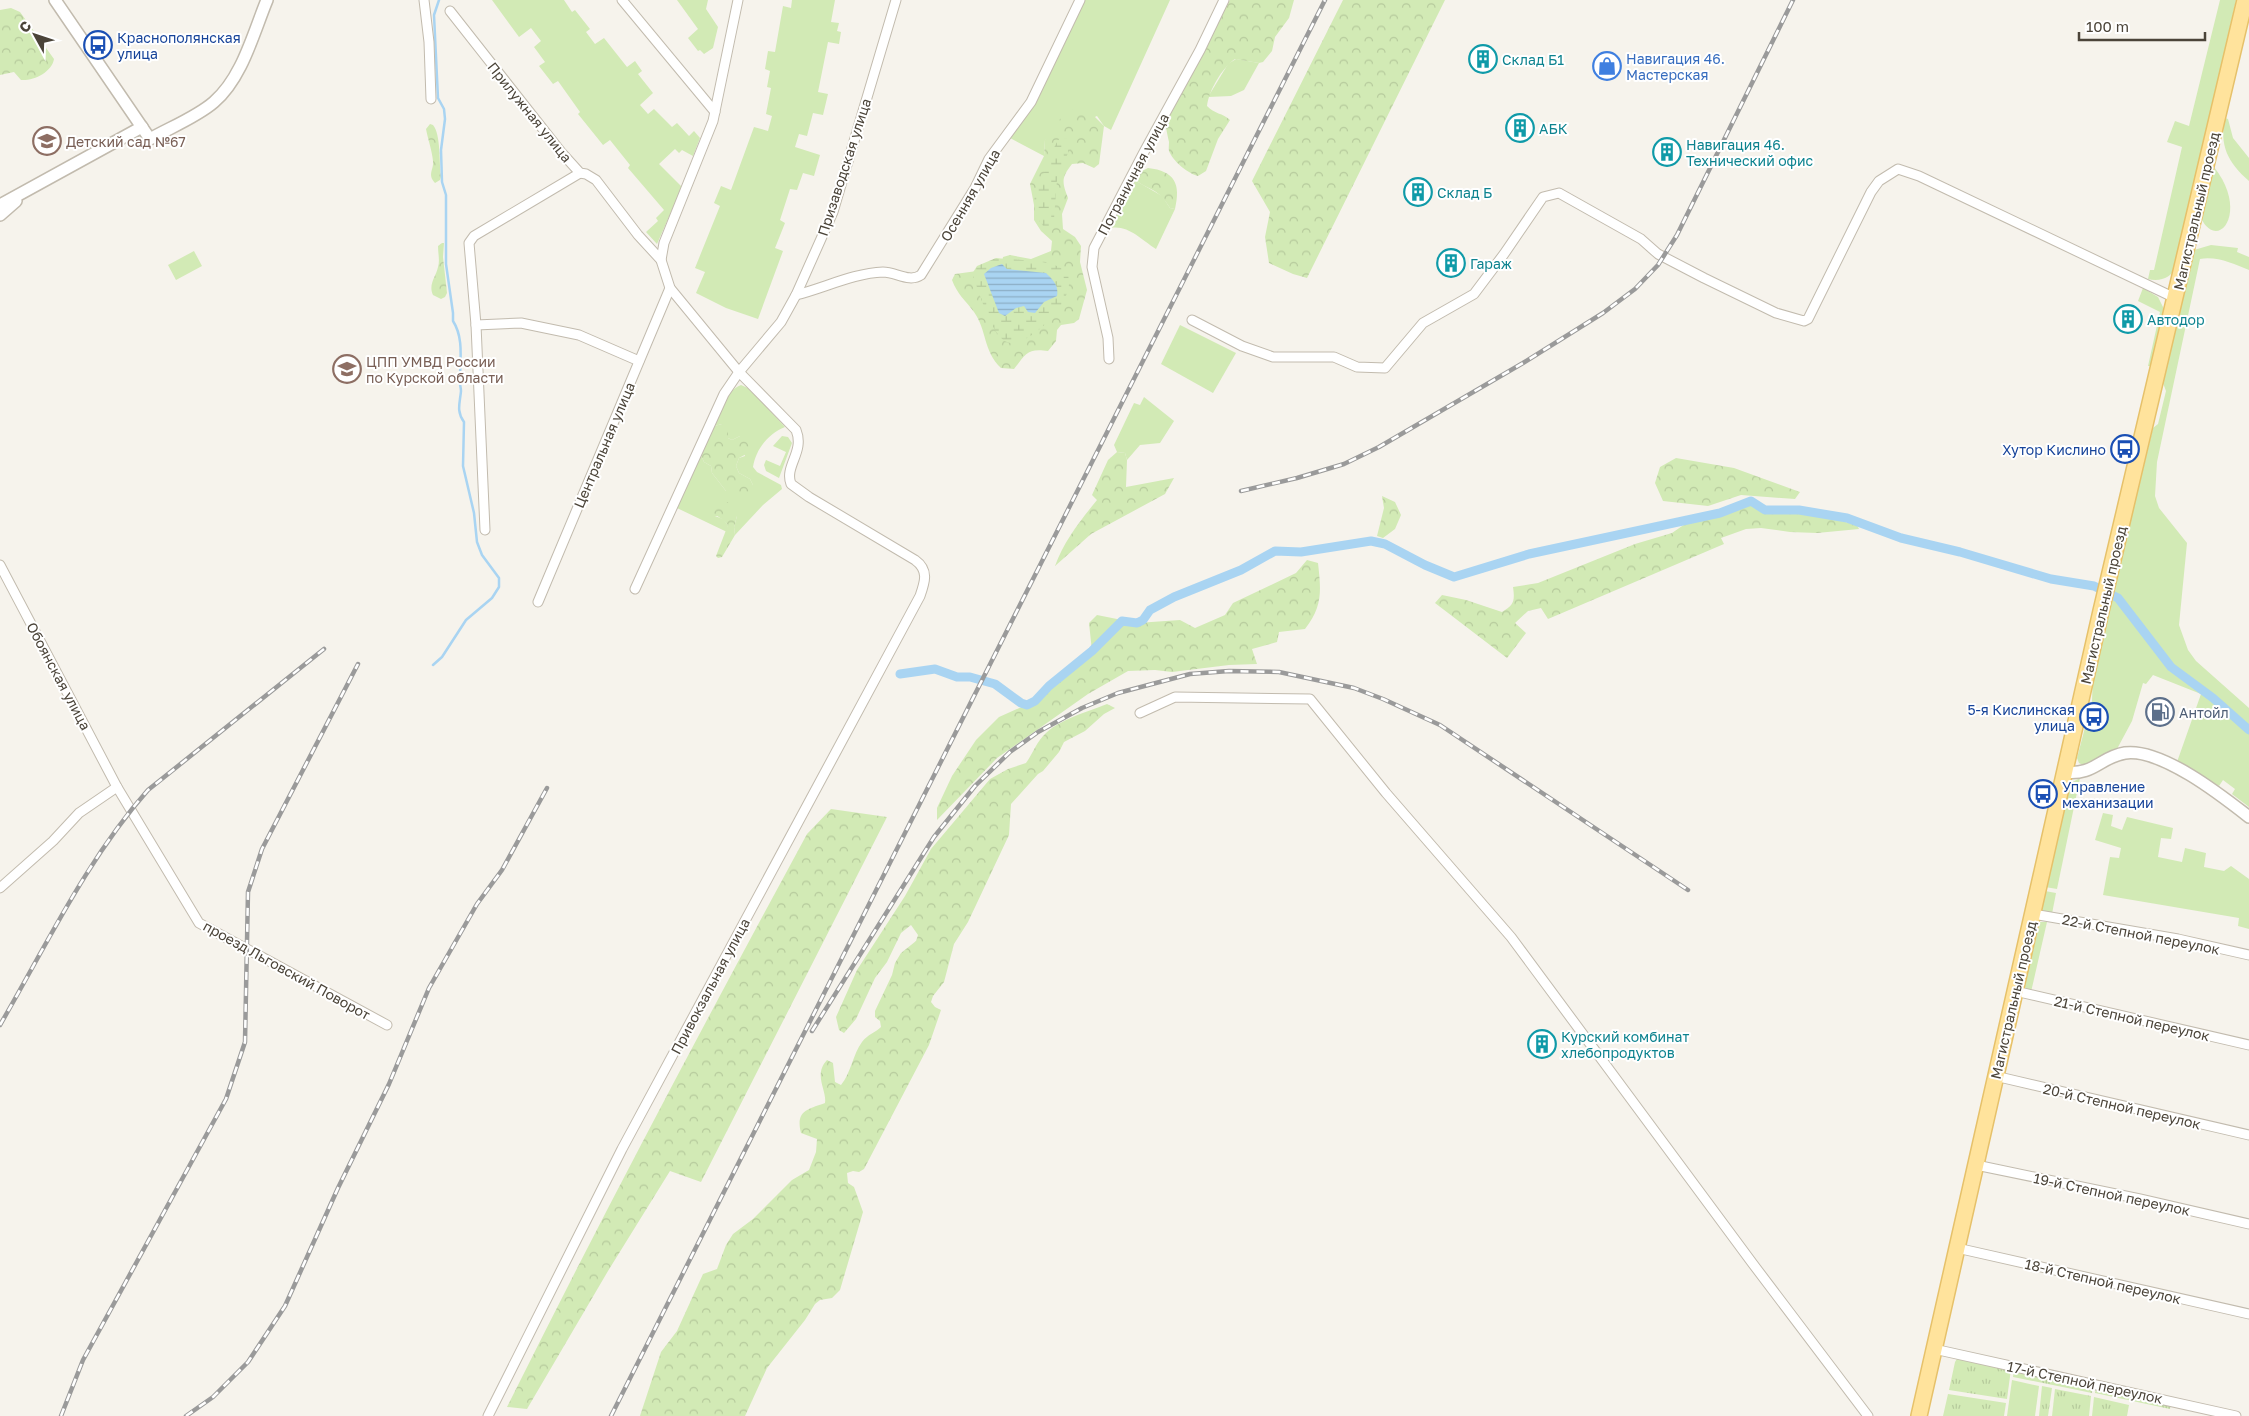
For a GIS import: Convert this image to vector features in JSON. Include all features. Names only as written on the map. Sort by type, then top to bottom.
[{"type":"main road","name":"Магистральный проезд","points":[[1919,1416],[2064,772],[2245,0]]},
{"type":"street","points":[[55,0],[150,139],[212,104],[222,94],[246,53],[267,0]]},
{"type":"street","points":[[424,0],[429,42],[431,99]]},
{"type":"street","points":[[622,0],[715,112]]},
{"type":"street","points":[[661,260],[664,243],[706,141],[715,112],[738,0]]},
{"type":"street","name":"Призаводская улица","points":[[635,589],[724,394],[739,372],[777,327],[796,295],[833,212],[896,0]]},
{"type":"street","name":"Осенняя улица","points":[[796,295],[869,274],[890,272],[912,279],[921,275],[975,188],[989,159],[1031,102],[1080,0]]},
{"type":"street","name":"Пограничная улица","points":[[1109,358],[1108,338],[1092,267],[1094,248],[1139,160],[1200,50],[1224,0]]},
{"type":"street","name":"Прилужная улица","points":[[450,12],[561,152],[580,173],[596,180],[638,235],[661,260],[670,288],[739,372],[796,430],[799,442],[789,475],[791,484],[809,497],[916,560]]},
{"type":"street","points":[[0,205],[142,127]]},
{"type":"street","points":[[1192,320],[1242,346],[1273,357],[1334,357],[1357,367],[1385,368],[1424,323],[1474,294],[1543,197],[1559,193],[1641,240],[1658,254],[1776,313],[1804,321],[1808,319],[1871,192],[1879,181],[1898,169],[1920,176],[2175,298]]},
{"type":"street","points":[[485,530],[476,325],[468,247],[471,239],[480,233],[580,173]]},
{"type":"street","points":[[0,215],[33,187]]},
{"type":"street","name":"Центральная улица","points":[[538,602],[670,288]]},
{"type":"street","points":[[476,325],[521,323],[578,335],[594,340],[639,361]]},
{"type":"street","name":"Привокзальная улица","points":[[488,1416],[622,1150],[920,596],[925,584],[925,574],[916,560]]},
{"type":"street","name":"Обоянская улица","points":[[0,565],[117,787]]},
{"type":"street","points":[[1140,713],[1175,697],[1310,699],[1386,793],[1511,938],[1868,1416]]},
{"type":"street","points":[[2064,772],[2074,773],[2090,770],[2116,756],[2138,753],[2178,768],[2249,817]]},
{"type":"street","points":[[0,888],[53,841],[79,813],[117,787]]},
{"type":"street","name":"проезд Льговский Поворот","points":[[117,787],[199,923],[386,1025]]},
{"type":"street","name":"22-й Степной переулок","points":[[2033,914],[2178,939],[2249,955]]},
{"type":"street","name":"21-й Степной переулок","points":[[2015,991],[2249,1045]]},
{"type":"street","name":"20-й Степной переулок","points":[[1995,1076],[2249,1135]]},
{"type":"street","name":"19-й Степной переулок","points":[[1976,1165],[2249,1224]]},
{"type":"street","name":"18-й Степной переулок","points":[[1957,1248],[2249,1314]]},
{"type":"street","name":"17-й Степной переулок","points":[[1934,1349],[2236,1416]]},
{"type":"green space","points":[[492,0],[564,0],[572,12],[575,10],[590,29],[586,32],[595,44],[604,38],[627,67],[635,61],[642,71],[638,74],[653,93],[640,105],[648,114],[654,109],[672,127],[677,123],[689,136],[694,131],[700,138],[693,156],[682,150],[679,153],[675,149],[659,164],[682,187],[657,244],[646,232],[658,221],[656,218],[664,210],[628,168],[630,165],[610,140],[603,145],[578,114],[580,112],[558,81],[553,84],[539,66],[545,62],[534,47],[541,41],[531,28],[519,37]]},
{"type":"green space","points":[[677,0],[708,0],[706,9],[718,27],[713,48],[704,54],[700,50],[698,51],[688,38],[698,29]]},
{"type":"green space","points":[[792,0],[835,0],[831,22],[839,23],[837,31],[841,32],[839,44],[828,42],[818,92],[828,94],[823,115],[813,113],[807,136],[799,134],[795,147],[820,155],[814,176],[803,173],[797,190],[790,189],[780,220],[785,223],[775,248],[783,251],[758,319],[726,308],[696,293],[705,272],[695,268],[720,206],[714,203],[721,186],[731,190],[754,127],[768,131],[772,116],[766,114],[771,88],[767,87],[770,71],[765,69],[768,51],[775,52],[783,6],[791,8]]},
{"type":"green space","points":[[1085,0],[1170,0],[1111,130],[1104,126],[1097,116],[1045,140],[1044,156],[1010,138],[1036,103]]},
{"type":"green space","points":[[1230,0],[1294,0],[1289,18],[1275,37],[1272,51],[1263,62],[1235,59],[1225,68],[1217,80],[1210,93],[1207,106],[1230,120],[1218,139],[1206,171],[1198,176],[1182,167],[1170,153],[1166,127],[1167,118]]},
{"type":"green space","points":[[1343,0],[1445,0],[1307,278],[1269,263],[1265,237],[1270,212],[1252,181]]},
{"type":"green space","points":[[2220,0],[2236,0],[2176,266],[2172,274],[2165,278],[2157,280],[2148,279],[2150,270],[2154,270],[2182,147],[2167,142],[2175,121],[2189,126]]},
{"type":"green space","points":[[11,8],[20,12],[54,59],[50,68],[42,75],[21,80],[14,72],[0,75],[0,10]]},
{"type":"green space","points":[[1236,59],[1259,63],[1244,90],[1231,96],[1208,97],[1228,64]]},
{"type":"green space","points":[[1077,107],[1087,109],[1104,126],[1099,164],[1094,168],[1083,163],[1072,164],[1064,177],[1068,198],[1062,214],[1063,229],[1075,237],[1081,246],[1080,262],[1087,290],[1079,319],[1074,323],[1061,325],[1057,330],[1056,341],[1048,351],[1031,351],[1021,359],[1014,369],[1001,368],[991,355],[978,319],[952,280],[955,274],[977,271],[1002,264],[1003,257],[1010,255],[1031,259],[1051,251],[1052,241],[1041,231],[1034,220],[1034,205],[1030,184],[1044,156],[1045,140],[1049,131],[1063,116]]},
{"type":"green space","points":[[2225,118],[2228,119],[2233,138],[2249,158],[2249,181],[2236,167],[2227,153],[2223,137]]},
{"type":"green space","points":[[430,124],[436,129],[439,149],[441,177],[435,183],[431,177],[433,161],[426,129]]},
{"type":"green space","points":[[1060,138],[1067,138],[1070,148],[1057,180],[1054,219],[1051,227],[1047,230],[1036,213],[1035,197],[1037,188]]},
{"type":"green space","points":[[2214,167],[2224,183],[2229,198],[2230,211],[2228,222],[2216,231],[2209,228],[2202,220]]},
{"type":"green space","points":[[1148,168],[1164,172],[1174,180],[1177,192],[1175,209],[1170,208],[1164,199],[1135,178],[1138,173]]},
{"type":"green space","points":[[1135,178],[1138,182],[1162,196],[1170,208],[1175,209],[1156,249],[1129,231],[1110,228]]},
{"type":"green space","points":[[444,243],[443,257],[447,293],[441,299],[433,295],[431,287],[439,265],[438,246]]},
{"type":"green space","points":[[2211,245],[2238,248],[2237,252],[2249,257],[2249,270],[2219,260],[2200,259],[2157,462],[2155,496],[2159,508],[2187,543],[2179,625],[2188,650],[2196,661],[2249,708],[2249,807],[2232,794],[2235,789],[2223,780],[2219,786],[2177,762],[2201,694],[2153,675],[2146,684],[2143,683],[2132,721],[2117,749],[2111,755],[2085,766],[2079,763],[2077,758],[2092,701],[2093,674],[2113,597],[2140,625],[2129,607],[2113,594],[2153,428],[2158,424],[2166,391],[2163,383],[2194,250]]},
{"type":"green space","points":[[194,251],[202,266],[176,280],[168,265]]},
{"type":"green space","points":[[996,258],[1030,260],[1055,265],[1061,268],[1068,277],[1068,288],[1063,302],[1054,315],[1029,337],[1017,342],[1007,342],[996,331],[986,312],[972,274],[977,266]]},
{"type":"green space","points":[[2143,288],[2158,297],[2165,311],[2150,366],[2148,366],[2160,312],[2138,301]]},
{"type":"green space","points":[[1180,325],[1236,353],[1213,393],[1161,364]]},
{"type":"green space","points":[[741,385],[750,389],[785,427],[768,438],[760,448],[753,467],[757,472],[781,485],[782,489],[763,505],[735,535],[734,527],[737,516],[715,516],[723,519],[728,525],[727,532],[677,508],[701,455],[704,462],[711,466],[712,473],[726,491],[753,485],[750,479],[739,473],[736,466],[739,458],[745,456],[740,436],[732,440],[728,438],[728,433],[722,424],[714,426],[727,397]]},
{"type":"green space","points":[[1144,397],[1174,421],[1160,443],[1140,445],[1127,460],[1125,453],[1117,452],[1114,445],[1134,403],[1140,405]]},
{"type":"green space","points":[[722,424],[728,427],[728,438],[732,440],[740,436],[749,437],[753,443],[750,452],[739,458],[736,466],[739,473],[750,479],[753,485],[749,493],[726,491],[712,473],[711,466],[704,462],[701,455],[714,426]]},
{"type":"green space","points":[[782,436],[788,437],[792,443],[779,478],[766,471],[764,465],[766,460],[780,466],[786,452],[773,446]]},
{"type":"green space","points":[[1117,452],[1125,453],[1127,460],[1126,487],[1174,478],[1165,494],[1091,534],[1055,566],[1068,540],[1097,500],[1092,495],[1108,460]]},
{"type":"green space","points":[[1676,458],[1734,468],[1800,492],[1795,499],[1741,495],[1708,506],[1663,501],[1655,483],[1660,467]]},
{"type":"green space","points":[[1382,496],[1395,502],[1401,515],[1395,529],[1383,538],[1377,536],[1384,508]]},
{"type":"green space","points":[[720,498],[729,503],[737,516],[734,527],[735,535],[722,557],[718,558],[716,556],[728,525],[711,510],[713,501]]},
{"type":"green space","points":[[1751,501],[1765,510],[1799,510],[1857,525],[1859,529],[1817,533],[1761,528],[1746,529],[1721,538],[1724,544],[1548,619],[1541,608],[1528,611],[1515,623],[1526,633],[1507,658],[1435,603],[1442,595],[1466,600],[1502,612],[1513,602],[1513,587],[1538,583],[1635,544],[1672,533],[1685,524]]},
{"type":"green space","points":[[1307,560],[1318,563],[1320,590],[1315,613],[1305,629],[1279,632],[1277,642],[1252,649],[1257,664],[1229,665],[1172,672],[1155,670],[1128,671],[1088,694],[997,758],[937,820],[937,808],[952,776],[976,740],[999,717],[1035,701],[1049,686],[1092,651],[1089,623],[1097,615],[1137,623],[1180,620],[1195,628],[1225,615],[1233,603],[1296,573]]},
{"type":"green space","points":[[1107,704],[1115,708],[1104,714],[1085,731],[1064,742],[1059,752],[1043,771],[1038,774],[1011,804],[1009,835],[968,922],[954,944],[944,982],[933,996],[931,1002],[941,1010],[929,1045],[864,1169],[859,1172],[847,1173],[848,1183],[854,1187],[863,1212],[840,1290],[832,1298],[820,1300],[815,1304],[805,1320],[767,1368],[745,1416],[640,1416],[661,1352],[677,1331],[703,1274],[717,1269],[726,1245],[733,1234],[753,1219],[792,1180],[809,1170],[816,1152],[817,1139],[801,1133],[800,1119],[809,1109],[825,1103],[821,1071],[827,1060],[833,1063],[835,1082],[841,1085],[862,1042],[881,1027],[880,1021],[875,1017],[875,1011],[892,975],[895,963],[901,953],[916,941],[918,935],[911,925],[901,933],[887,962],[875,978],[856,1019],[844,1033],[839,1030],[836,1017],[857,970],[905,896],[931,849],[990,779],[1008,769],[1026,763],[1040,740],[1052,728],[1075,716]]},
{"type":"green space","points":[[2080,778],[2057,889],[2045,887],[2069,784]]},
{"type":"green space","points":[[831,809],[887,817],[701,1182],[670,1171],[608,1271],[527,1409],[507,1407],[654,1119],[807,834]]},
{"type":"green space","points":[[2103,813],[2113,815],[2111,826],[2122,830],[2127,817],[2173,828],[2171,839],[2161,838],[2158,857],[2182,862],[2185,848],[2206,853],[2204,867],[2224,871],[2231,866],[2249,879],[2249,929],[2238,926],[2239,918],[2103,895],[2110,857],[2119,858],[2121,848],[2095,840]]},
{"type":"green space","points":[[2045,891],[2056,893],[2052,914],[2044,912],[2041,908]]},
{"type":"green space","points":[[2040,922],[2047,922],[2031,992],[2024,987]]},
{"type":"green space","points":[[1958,1357],[2011,1369],[2007,1399],[1949,1390],[1955,1362]]},
{"type":"green space","points":[[2014,1369],[2093,1386],[2092,1393],[2013,1377]]},
{"type":"green space","points":[[2012,1380],[2039,1386],[2035,1416],[2007,1416]]},
{"type":"green space","points":[[2042,1386],[2052,1388],[2048,1416],[2039,1416]]},
{"type":"green space","points":[[2096,1387],[2171,1404],[2170,1409],[2095,1393]]},
{"type":"green space","points":[[2055,1389],[2091,1396],[2089,1416],[2052,1416]]},
{"type":"green space","points":[[1948,1394],[2006,1403],[2004,1416],[1943,1416]]},
{"type":"green space","points":[[2094,1397],[2129,1405],[2127,1416],[2092,1416]]},
{"type":"water","points":[[1002,264],[1007,269],[1046,273],[1056,286],[1057,296],[1044,302],[1035,313],[1028,312],[1024,306],[1016,308],[1005,316],[999,313],[984,274],[991,268]]},
{"type":"waterway","points":[[433,665],[442,657],[466,620],[492,598],[499,587],[499,578],[482,555],[477,542],[474,513],[463,466],[464,422],[459,407],[461,391],[460,342],[453,321],[446,264],[446,195],[442,182],[441,150],[445,119],[444,109],[438,98],[434,15],[439,0]]},
{"type":"waterway","points":[[900,674],[935,669],[957,677],[970,677],[995,684],[1021,703],[1027,705],[1035,701],[1049,686],[1092,651],[1122,621],[1137,623],[1143,620],[1150,610],[1174,597],[1241,570],[1275,551],[1301,552],[1371,541],[1385,544],[1425,565],[1454,577],[1529,554],[1720,513],[1751,501],[1765,510],[1799,510],[1847,518],[1901,538],[1960,552],[2051,579],[2094,586],[2118,598],[2171,667],[2213,698],[2249,730]]},
{"type":"railway","points":[[611,1416],[1325,0]]},
{"type":"railway","points":[[1241,491],[1297,478],[1344,464],[1379,447],[1523,363],[1603,313],[1635,289],[1658,265],[1677,235],[1793,0]]},
{"type":"railway","points":[[0,1025],[86,874],[126,817],[148,790],[324,649]]},
{"type":"railway","points":[[61,1416],[83,1360],[226,1099],[245,1042],[248,892],[262,849],[358,664]]},
{"type":"railway","points":[[812,1031],[934,837],[975,786],[1010,752],[1038,732],[1082,708],[1118,693],[1190,674],[1229,671],[1279,672],[1354,688],[1383,699],[1440,725],[1688,890]]},
{"type":"railway","points":[[186,1416],[213,1397],[248,1362],[285,1306],[338,1188],[389,1084],[429,988],[477,904],[502,870],[547,788]]},
{"type":"place","name":"Краснополянская улица","points":[[98,45]]},
{"type":"place","name":"Склад Б1","points":[[1483,59]]},
{"type":"place","name":"Навигация 46. Мастерская","points":[[1607,66]]},
{"type":"place","name":"АБК","points":[[1520,128]]},
{"type":"place","name":"Детский сад №67","points":[[47,141]]},
{"type":"place","name":"Навигация 46. Технический офис","points":[[1667,152]]},
{"type":"place","name":"Склад Б","points":[[1418,192]]},
{"type":"place","name":"Гараж","points":[[1451,263]]},
{"type":"place","name":"Автодор","points":[[2128,319]]},
{"type":"place","name":"ЦПП УМВД России по Курской области","points":[[347,369]]},
{"type":"place","name":"Хутор Кислино","points":[[2125,449]]},
{"type":"place","name":"Антойл","points":[[2160,712]]},
{"type":"place","name":"5-я Кислинская улица","points":[[2094,717]]},
{"type":"place","name":"Управление механизации","points":[[2043,794]]},
{"type":"place","name":"Курский комбинат хлебопродуктов","points":[[1542,1044]]}]
